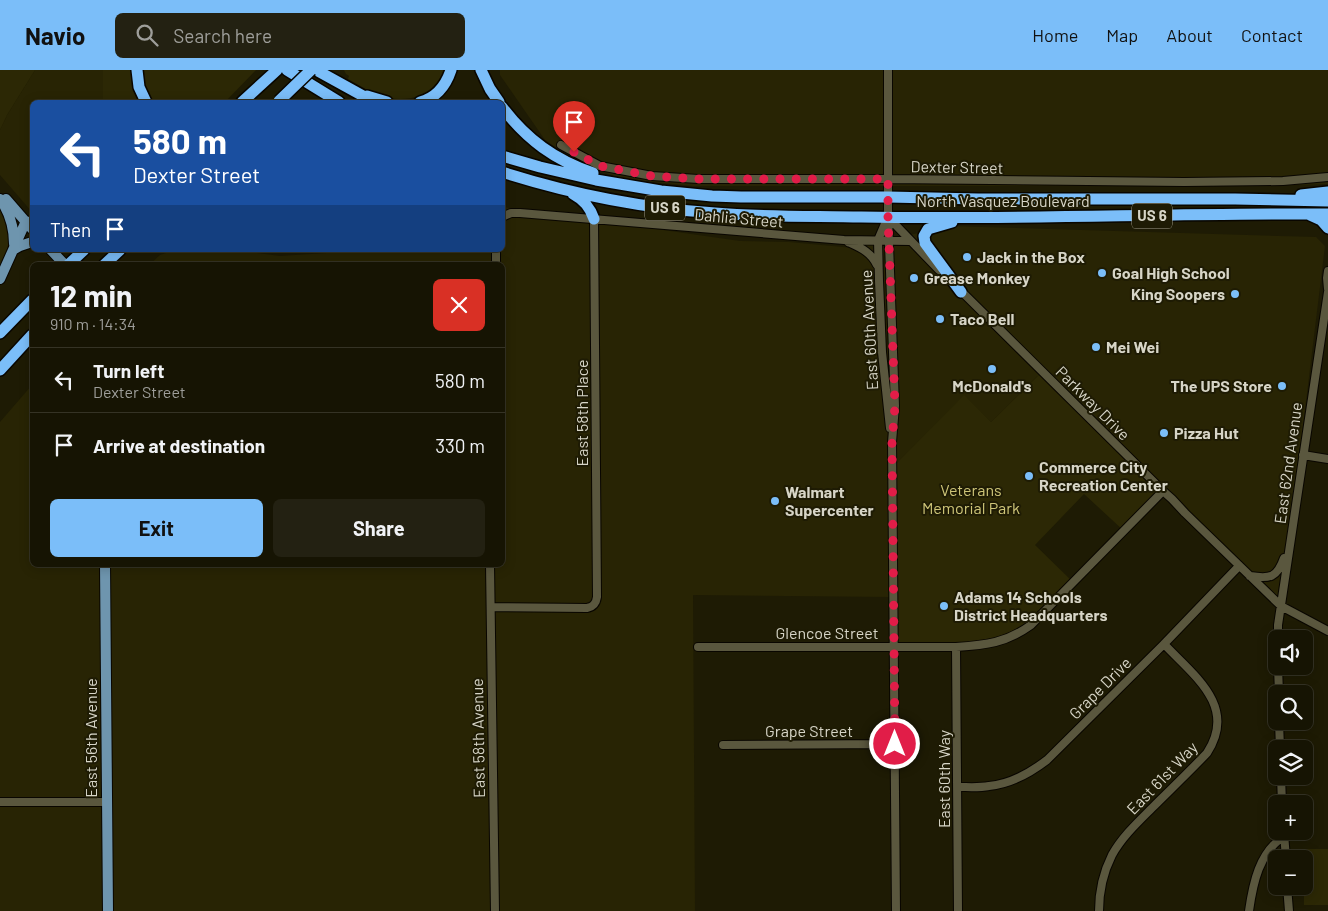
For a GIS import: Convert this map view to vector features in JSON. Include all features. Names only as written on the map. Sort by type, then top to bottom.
[{"type":"highway","points":[[137,70],[139,87],[145,100]]},
{"type":"highway","points":[[244,100],[277,70]]},
{"type":"highway","points":[[287,70],[332,100]]},
{"type":"highway","points":[[279,100],[311,70]]},
{"type":"highway","points":[[316,70],[370,100]]},
{"type":"highway","points":[[425,100],[437,93],[448,79],[451,70]]},
{"type":"highway","points":[[481,70],[490,90],[498,100]]},
{"type":"highway","points":[[239,100],[258,88]]},
{"type":"highway","points":[[352,91],[381,100]]},
{"type":"highway","points":[[505,110],[526,134],[559,159],[598,175],[642,188]]},
{"type":"highway","name":"North Vasquez Boulevard","points":[[505,157],[596,180],[642,188],[712,196],[1328,201]]},
{"type":"highway","name":"North Vasquez Boulevard","points":[[505,173],[555,187],[620,201],[716,214],[977,218],[1328,214]]},
{"type":"highway","points":[[505,176],[521,177]]},
{"type":"highway","points":[[555,187],[588,204],[594,219]]},
{"type":"highway","points":[[1235,199],[1328,192]]},
{"type":"highway","points":[[1306,214],[1321,220],[1328,228]]},
{"type":"highway","points":[[961,292],[928,248],[924,236],[931,227],[977,218]]},
{"type":"highway","points":[[70,262],[82,252]]},
{"type":"highway","points":[[107,262],[119,252]]},
{"type":"highway","points":[[0,333],[30,302]]},
{"type":"highway","points":[[0,370],[30,337]]},
{"type":"main road","points":[[0,193],[29,225],[14,249],[0,278]]},
{"type":"main road","points":[[0,199],[8,210],[14,238],[14,249]]},
{"type":"main road","points":[[14,249],[30,243]]},
{"type":"main road","points":[[54,252],[63,262]]},
{"type":"main road","name":"East 56th Avenue","points":[[105,567],[108,911]]},
{"type":"street","name":"East 60th Avenue","points":[[888,70],[888,217],[895,406],[892,442],[896,911]]},
{"type":"street","name":"Dexter Street","points":[[561,145],[600,166],[652,176],[706,179],[1184,182],[1283,181],[1328,178]]},
{"type":"street","name":"Dahlia Street","points":[[505,216],[511,213],[844,240],[910,241]]},
{"type":"street","name":"East 60th Avenue","points":[[888,217],[878,240],[878,270],[880,326],[892,442]]},
{"type":"street","name":"Parkway Drive","points":[[888,217],[1162,491],[1281,606]]},
{"type":"street","name":"East 58th Place","points":[[490,607],[586,608],[593,606],[596,602],[594,219]]},
{"type":"street","points":[[844,240],[869,253],[876,262],[878,270]]},
{"type":"street","name":"East 62nd Avenue","points":[[1278,630],[1328,290],[1328,271]]},
{"type":"street","points":[[1303,455],[1328,459]]},
{"type":"street","name":"Glencoe Street","points":[[698,647],[956,647],[994,643],[1014,636],[1030,626],[1162,491]]},
{"type":"street","points":[[1250,576],[1267,577],[1275,574],[1280,568],[1291,537]]},
{"type":"street","name":"Grape Drive","points":[[958,787],[994,786],[1013,780],[1036,768],[1052,756],[1239,566]]},
{"type":"street","name":"East 58th Avenue","points":[[490,567],[494,911]]},
{"type":"street","points":[[1281,606],[1328,631]]},
{"type":"street","name":"East 61st Way","points":[[1099,911],[1103,877],[1121,841],[1207,753],[1216,732],[1216,711],[1210,695],[1204,686],[1164,644]]},
{"type":"street","name":"East 60th Way","points":[[956,647],[958,911]]},
{"type":"street","name":"Grape Street","points":[[723,745],[895,744]]},
{"type":"street","points":[[0,802],[107,802]]},
{"type":"street","points":[[1249,911],[1252,891],[1261,863],[1278,840]]},
{"type":"street","points":[[1288,895],[1289,911]]},
{"type":"shaded area","points":[[35,70],[103,70],[103,100],[30,100],[30,210],[0,175],[0,130],[7,115]]},
{"type":"shaded area","points":[[500,70],[1328,70],[1328,184],[1267,186],[693,186],[624,179],[579,164],[545,140],[500,75]]},
{"type":"shaded area","points":[[505,207],[740,241],[789,242],[854,248],[948,226],[1316,237],[1325,246],[1281,606],[1042,372],[991,422],[964,396],[891,597],[693,595],[695,911],[0,911],[0,422],[30,387],[30,567],[505,567],[505,262],[152,262],[160,255],[169,252],[249,252],[280,256],[326,253],[505,252]]},
{"type":"green space","points":[[0,70],[35,70],[7,115],[0,130]]},
{"type":"green space","points":[[103,70],[133,70],[141,100],[103,100]]},
{"type":"green space","points":[[141,70],[256,70],[227,100],[151,100],[145,91]]},
{"type":"green space","points":[[344,70],[444,70],[435,85],[423,94],[407,99],[399,99],[384,97],[368,90],[348,79],[349,76]]},
{"type":"green space","points":[[0,208],[8,224],[9,238],[0,267]]},
{"type":"green space","name":"Veterans Memorial Park","points":[[1042,372],[1163,491],[1124,531],[1084,494],[1035,545],[1074,583],[1031,625],[1000,641],[894,647],[893,467],[964,395],[991,422]]},
{"type":"green space","points":[[1328,849],[1328,905],[1304,905],[1304,895],[1313,895],[1313,850],[1304,850]]},
{"type":"place","name":"Jack in the Box","points":[[967,257]]},
{"type":"place","name":"Goal High School","points":[[1102,273]]},
{"type":"place","name":"Grease Monkey","points":[[914,278]]},
{"type":"place","name":"King Soopers","points":[[1235,294]]},
{"type":"place","name":"Taco Bell","points":[[940,319]]},
{"type":"place","name":"Mei Wei","points":[[1096,347]]},
{"type":"place","name":"McDonald's","points":[[992,369]]},
{"type":"place","name":"The UPS Store","points":[[1282,386]]},
{"type":"place","name":"Pizza Hut","points":[[1164,433]]},
{"type":"place","name":"Commerce City Recreation Center","points":[[1029,476]]},
{"type":"place","name":"Walmart Supercenter","points":[[775,501]]},
{"type":"place","name":"Adams 14 Schools District Headquarters","points":[[944,606]]},
{"type":"route","points":[[574,152],[600,166],[652,176],[698,179],[888,179],[895,406],[892,442],[895,744]]}]
